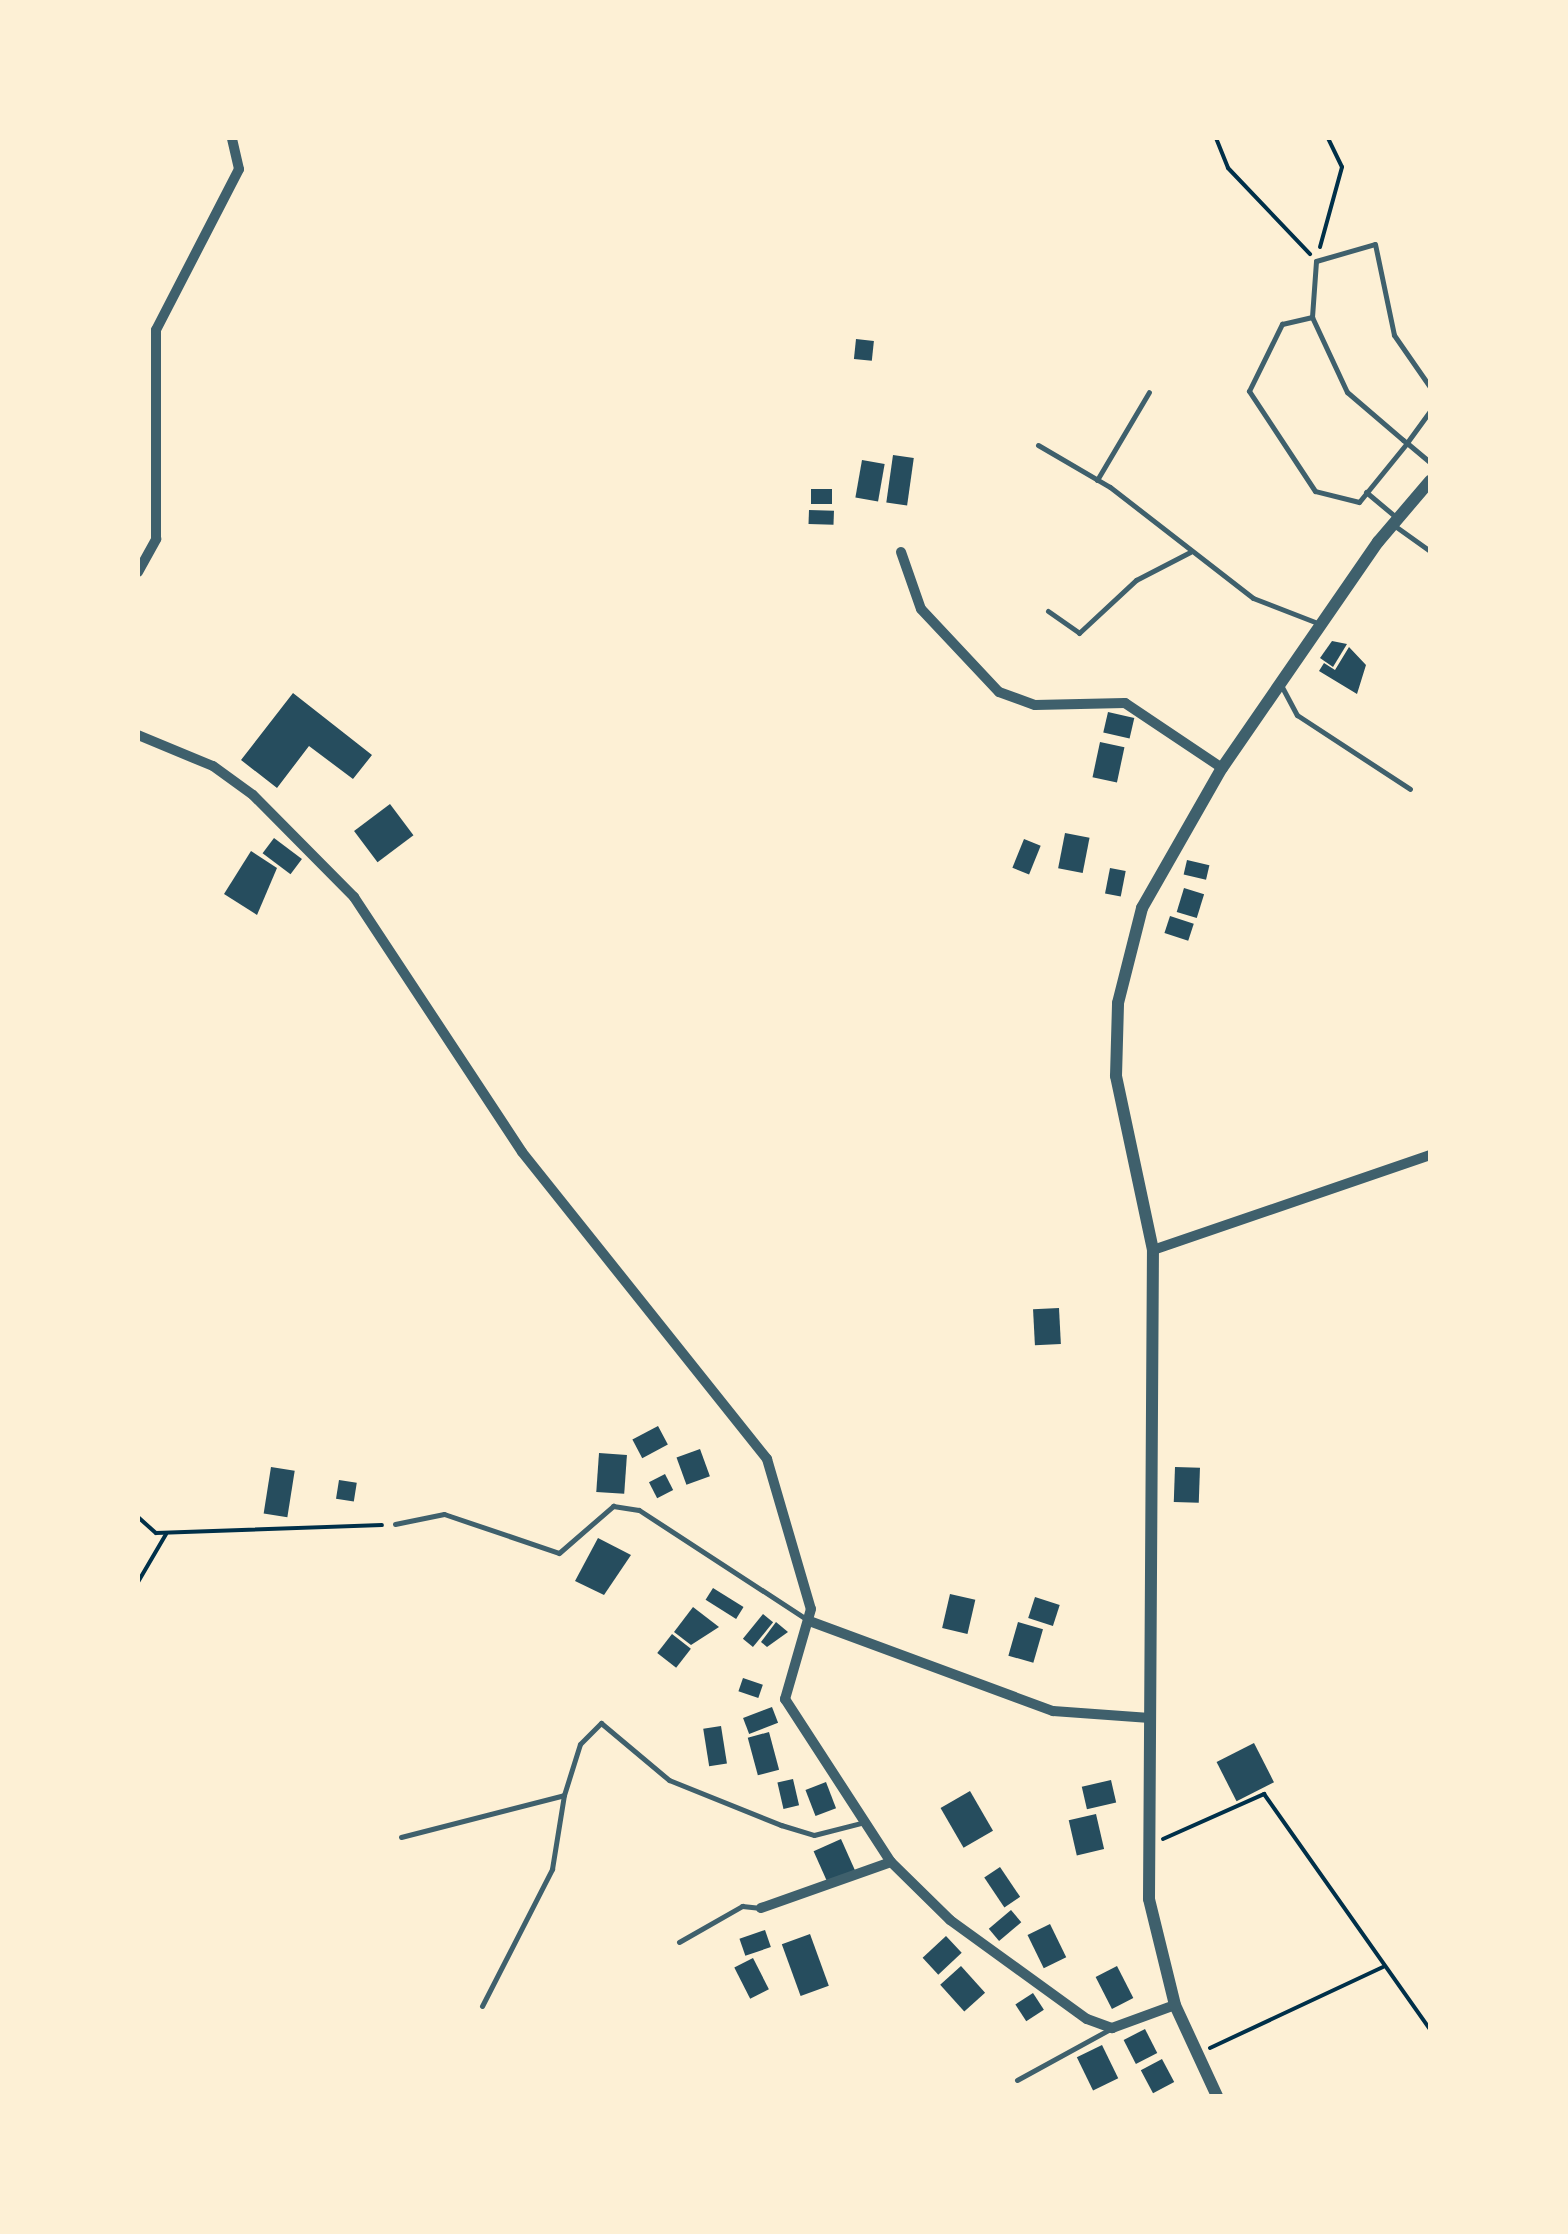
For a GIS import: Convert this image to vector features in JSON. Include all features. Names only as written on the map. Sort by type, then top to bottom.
[{"type":"street","points":[[138,572],[156,538],[156,330],[240,170],[232,138]]},
{"type":"street","points":[[1216,2096],[1175,2004],[1157,1949],[1150,1844],[1152,1250],[1116,1076],[1118,1003],[1142,908],[1222,768],[1396,521],[1430,481]]},
{"type":"street","points":[[901,552],[921,609],[999,692],[1035,705],[1126,704],[1222,768]]},
{"type":"street","points":[[138,735],[214,766],[252,795],[354,897],[522,1152],[767,1459],[812,1622],[792,1656],[786,1699],[861,1823],[891,1862],[950,1920],[1112,2028],[1175,2004]]},
{"type":"street","points":[[1152,1250],[1430,1155]]},
{"type":"street","points":[[812,1622],[1053,1711],[1150,1718]]},
{"type":"street","points":[[760,1908],[891,1862]]},
{"type":"lane","points":[[1430,387],[1394,334],[1375,244],[1316,262],[1312,317],[1347,392],[1430,462]]},
{"type":"lane","points":[[1312,317],[1282,324],[1249,392],[1315,491],[1358,502],[1430,411]]},
{"type":"lane","points":[[1097,480],[1149,392]]},
{"type":"lane","points":[[1038,445],[1097,480],[1274,610],[1322,625]]},
{"type":"lane","points":[[1366,492],[1430,551]]},
{"type":"lane","points":[[1048,611],[1079,634],[1136,580],[1191,552]]},
{"type":"lane","points":[[1280,685],[1297,715],[1410,788]]},
{"type":"lane","points":[[395,1524],[444,1514],[559,1553],[613,1506],[639,1510],[812,1622]]},
{"type":"lane","points":[[482,2006],[552,1869],[564,1795],[580,1744],[601,1724],[669,1780],[781,1825],[814,1835],[861,1823]]},
{"type":"lane","points":[[401,1837],[564,1795]]},
{"type":"lane","points":[[680,1942],[742,1906],[760,1908]]},
{"type":"lane","points":[[1017,2080],[1112,2028]]},
{"type":"path","points":[[1216,138],[1228,168],[1316,262]]},
{"type":"path","points":[[1316,262],[1342,167],[1328,138]]},
{"type":"path","points":[[138,1518],[166,1533],[395,1524]]},
{"type":"path","points":[[138,1582],[166,1533]]},
{"type":"path","points":[[1150,1844],[1264,1794],[1430,2029]]},
{"type":"path","points":[[1197,2054],[1383,1966]]},
{"type":"building","points":[[856,339],[874,341],[872,361],[854,359]]},
{"type":"building","points":[[893,455],[914,458],[907,505],[886,503]]},
{"type":"building","points":[[862,460],[885,464],[878,501],[855,497]]},
{"type":"building","points":[[811,489],[832,489],[832,504],[811,504]]},
{"type":"building","points":[[809,510],[834,511],[833,525],[809,524]]},
{"type":"building","points":[[1332,641],[1347,644],[1333,667],[1320,658]]},
{"type":"building","points":[[1349,647],[1366,665],[1357,694],[1319,671],[1324,663],[1335,670]]},
{"type":"building","points":[[293,693],[372,755],[353,779],[309,746],[277,788],[241,760]]},
{"type":"building","points":[[1108,712],[1134,718],[1130,739],[1103,732]]},
{"type":"building","points":[[1100,742],[1124,747],[1117,782],[1093,777]]},
{"type":"building","points":[[390,804],[413,835],[378,862],[354,831]]},
{"type":"building","points":[[1065,833],[1090,838],[1083,873],[1058,868]]},
{"type":"building","points":[[274,838],[302,859],[291,874],[263,853]]},
{"type":"building","points":[[1024,839],[1041,846],[1029,874],[1012,868]]},
{"type":"building","points":[[251,851],[277,868],[257,915],[224,894]]},
{"type":"building","points":[[1187,860],[1209,865],[1206,880],[1184,875]]},
{"type":"building","points":[[1110,868],[1126,871],[1121,897],[1105,894]]},
{"type":"building","points":[[1184,888],[1204,894],[1197,918],[1177,912]]},
{"type":"building","points":[[1170,916],[1194,924],[1188,941],[1164,933]]},
{"type":"building","points":[[1059,1308],[1061,1344],[1035,1345],[1033,1309]]},
{"type":"building","points":[[658,1426],[668,1445],[642,1458],[632,1440]]},
{"type":"building","points":[[700,1449],[710,1476],[686,1485],[677,1458]]},
{"type":"building","points":[[599,1453],[627,1455],[624,1494],[596,1492]]},
{"type":"building","points":[[271,1467],[295,1471],[287,1517],[264,1513]]},
{"type":"building","points":[[1175,1467],[1200,1468],[1199,1503],[1174,1502]]},
{"type":"building","points":[[665,1474],[673,1490],[657,1498],[649,1482]]},
{"type":"building","points":[[339,1480],[357,1483],[354,1502],[336,1499]]},
{"type":"building","points":[[598,1538],[631,1555],[604,1595],[575,1581]]},
{"type":"building","points":[[713,1588],[744,1607],[736,1619],[706,1600]]},
{"type":"building","points":[[950,1594],[975,1600],[967,1634],[942,1628]]},
{"type":"building","points":[[1035,1597],[1060,1605],[1053,1626],[1028,1618]]},
{"type":"building","points":[[693,1607],[719,1627],[691,1645],[674,1632]]},
{"type":"building","points":[[763,1614],[773,1622],[753,1647],[743,1639]]},
{"type":"building","points":[[776,1622],[788,1632],[767,1647],[761,1642]]},
{"type":"building","points":[[1018,1622],[1043,1629],[1033,1663],[1008,1656]]},
{"type":"building","points":[[672,1634],[691,1649],[676,1668],[657,1653]]},
{"type":"building","points":[[743,1678],[763,1685],[758,1698],[738,1691]]},
{"type":"building","points":[[772,1707],[778,1723],[749,1734],[743,1718]]},
{"type":"building","points":[[721,1726],[727,1764],[709,1766],[703,1729]]},
{"type":"building","points":[[769,1732],[779,1770],[758,1775],[748,1738]]},
{"type":"building","points":[[1254,1743],[1274,1782],[1237,1801],[1217,1762]]},
{"type":"building","points":[[793,1779],[799,1805],[783,1809],[777,1783]]},
{"type":"building","points":[[1111,1780],[1116,1802],[1087,1809],[1082,1787]]},
{"type":"building","points":[[826,1782],[836,1808],[815,1816],[805,1790]]},
{"type":"building","points":[[970,1791],[993,1831],[964,1848],[941,1808]]},
{"type":"building","points":[[1096,1814],[1104,1849],[1077,1855],[1069,1820]]},
{"type":"building","points":[[841,1839],[855,1870],[827,1882],[814,1851]]},
{"type":"building","points":[[1000,1867],[1020,1897],[1004,1907],[984,1878]]},
{"type":"building","points":[[1011,1910],[1021,1922],[999,1941],[989,1929]]},
{"type":"building","points":[[1050,1924],[1066,1957],[1044,1968],[1028,1935]]},
{"type":"building","points":[[765,1930],[771,1947],[745,1956],[739,1939]]},
{"type":"building","points":[[810,1934],[829,1986],[801,1996],[782,1944]]},
{"type":"building","points":[[946,1936],[962,1953],[938,1975],[923,1958]]},
{"type":"building","points":[[753,1958],[769,1989],[750,1999],[734,1968]]},
{"type":"building","points":[[961,1966],[985,1993],[964,2011],[940,1985]]},
{"type":"building","points":[[1117,1966],[1133,1998],[1112,2009],[1096,1977]]},
{"type":"building","points":[[1033,1993],[1044,2010],[1026,2021],[1015,2004]]},
{"type":"building","points":[[1145,2029],[1157,2053],[1136,2064],[1124,2040]]},
{"type":"building","points":[[1102,2045],[1118,2078],[1093,2091],[1077,2057]]},
{"type":"building","points":[[1162,2059],[1174,2082],[1153,2093],[1141,2070]]}]
